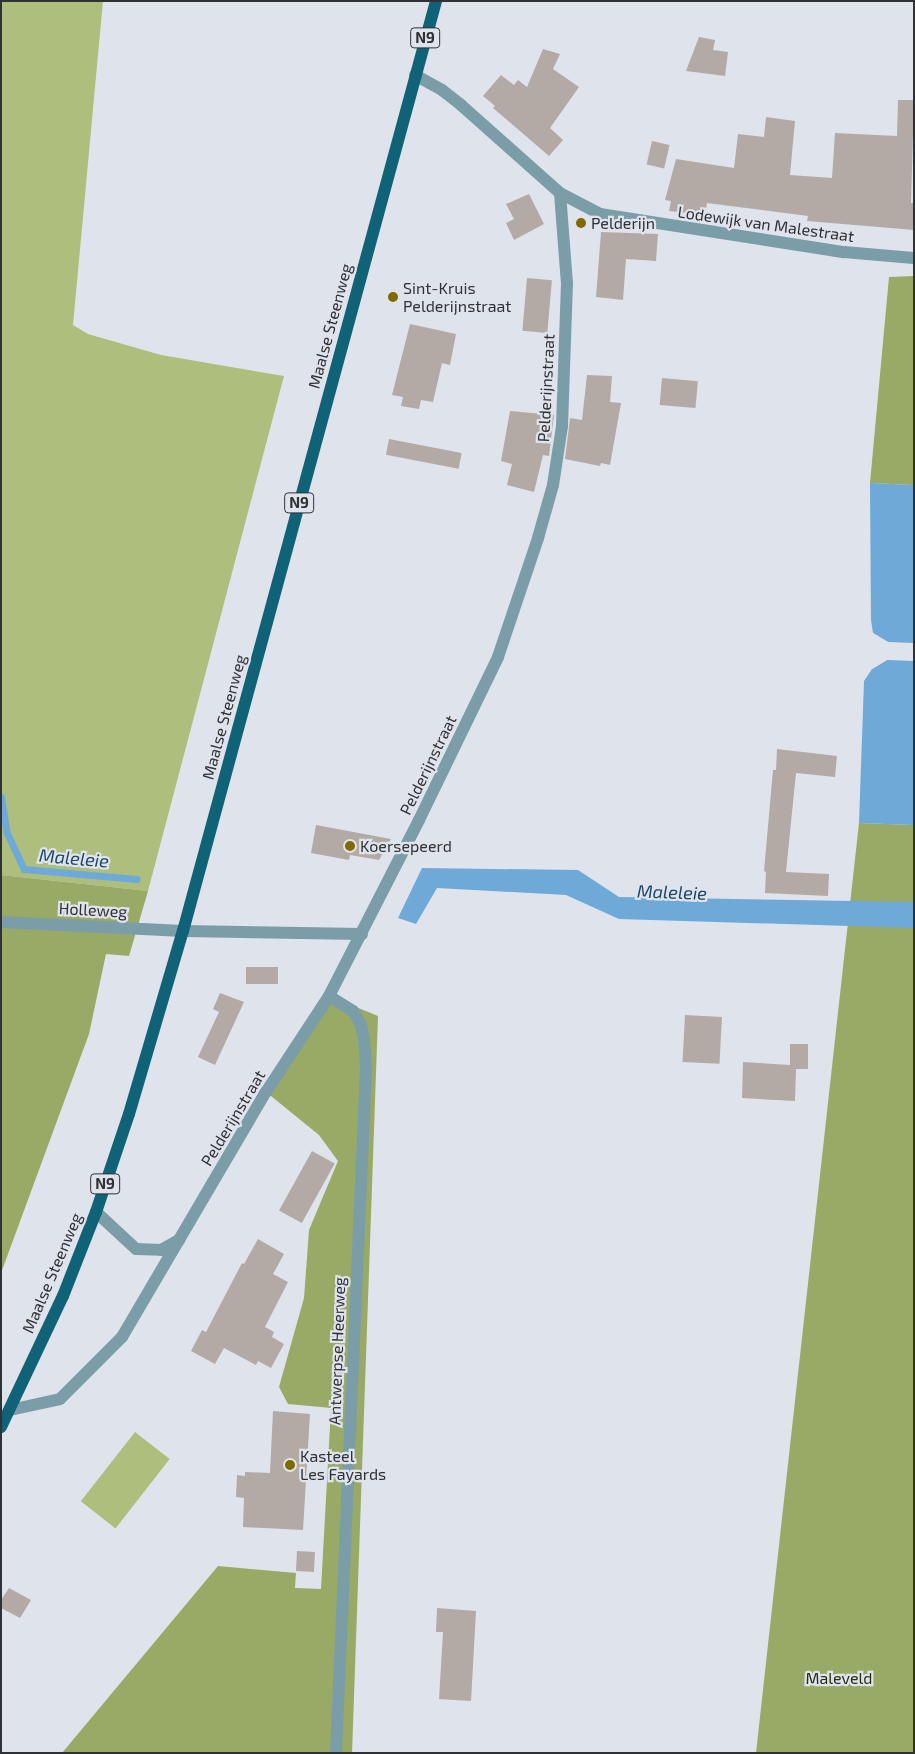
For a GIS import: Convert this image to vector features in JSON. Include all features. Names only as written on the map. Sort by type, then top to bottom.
[{"type":"main road","name":"Maalse Steenweg","points":[[1,1427],[63,1296],[96,1212],[129,1114],[183,931],[436,1]]},
{"type":"street","points":[[415,75],[442,90],[560,193]]},
{"type":"street","name":"Lodewijk van Malestraat","points":[[560,193],[600,214],[621,219],[844,252],[914,258]]},
{"type":"street","name":"Pelderijnstraat","points":[[10,1410],[60,1399],[122,1337],[266,1092],[329,996],[362,934],[498,657],[541,530],[552,485],[562,426],[567,284],[560,193]]},
{"type":"street","name":"Holleweg","points":[[1,922],[183,931],[362,934]]},
{"type":"street","name":"Antwerpse Heerweg","points":[[329,996],[353,1011],[361,1025],[366,1068],[336,1753]]},
{"type":"street","points":[[96,1212],[136,1249],[161,1250],[181,1239]]},
{"type":"green space","points":[[1,1],[103,1],[73,325],[88,334],[161,355],[284,376],[148,891],[1,875]]},
{"type":"green space","points":[[914,276],[914,485],[870,483],[889,277]]},
{"type":"green space","name":"Maleveld","points":[[859,823],[914,825],[914,1753],[756,1753]]},
{"type":"green space","points":[[1,875],[148,891],[129,956],[106,954],[89,1034],[1,1273]]},
{"type":"green space","points":[[329,996],[378,1016],[352,1753],[62,1753],[218,1566],[296,1573],[295,1588],[321,1589],[331,1408],[288,1404],[279,1387],[304,1298],[309,1230],[338,1161],[319,1135],[266,1092]]},
{"type":"green space","points":[[135,1432],[170,1459],[115,1528],[81,1501]]},
{"type":"water","points":[[870,483],[914,485],[914,825],[859,823],[864,681],[872,669],[887,660],[888,642],[873,633],[871,620]]},
{"type":"water","points":[[422,868],[578,870],[619,897],[914,902],[914,928],[619,919],[566,895],[437,888],[416,924],[398,918]]},
{"type":"pier","points":[[873,633],[888,642],[914,643],[914,661],[887,660],[872,669],[872,666],[884,659],[885,643],[873,636]]},
{"type":"building","points":[[699,37],[715,40],[713,50],[728,52],[725,76],[686,71]]},
{"type":"building","points":[[543,49],[560,54],[553,69],[579,87],[550,128],[563,140],[549,156],[493,108],[495,106],[483,96],[501,75],[514,85],[518,80],[527,87]]},
{"type":"building","points":[[898,100],[914,100],[911,203],[914,203],[914,230],[807,221],[808,216],[707,203],[705,215],[669,211],[671,201],[665,200],[676,159],[734,168],[738,134],[764,137],[766,117],[795,121],[790,175],[832,178],[835,133],[897,136]]},
{"type":"building","points":[[652,141],[670,145],[664,168],[647,164]]},
{"type":"building","points":[[529,194],[544,224],[514,240],[506,223],[514,219],[506,204]]},
{"type":"building","points":[[601,232],[658,234],[656,261],[626,259],[623,300],[596,297]]},
{"type":"building","points":[[527,278],[552,280],[547,333],[522,331]]},
{"type":"building","points":[[410,324],[456,334],[450,365],[442,363],[433,402],[421,400],[419,409],[401,406],[403,397],[392,395]]},
{"type":"building","points":[[587,375],[612,376],[610,402],[621,403],[610,465],[601,463],[600,466],[565,459],[570,418],[582,420]]},
{"type":"building","points":[[662,378],[698,381],[696,408],[660,405]]},
{"type":"building","points":[[510,411],[554,415],[549,456],[543,455],[534,492],[507,485],[512,464],[501,461]]},
{"type":"building","points":[[389,439],[462,453],[459,469],[386,455]]},
{"type":"building","points":[[777,749],[837,756],[835,777],[796,773],[786,872],[829,874],[828,896],[765,893],[766,872],[764,871],[773,770],[776,770]]},
{"type":"building","name":"Koersepeerd","points":[[316,825],[391,839],[379,860],[350,855],[349,860],[311,853]]},
{"type":"building","points":[[246,967],[278,967],[278,984],[246,984]]},
{"type":"building","points":[[220,993],[244,1002],[215,1065],[198,1057],[219,1012],[213,1009]]},
{"type":"building","points":[[685,1015],[722,1017],[719,1064],[683,1062]]},
{"type":"building","points":[[790,1044],[808,1044],[808,1069],[796,1069],[795,1101],[742,1098],[743,1062],[790,1065]]},
{"type":"building","points":[[312,1151],[335,1164],[302,1223],[279,1210]]},
{"type":"building","points":[[258,1239],[284,1254],[273,1274],[288,1282],[265,1327],[274,1332],[272,1337],[284,1344],[271,1368],[258,1361],[256,1365],[224,1348],[215,1364],[191,1351],[202,1330],[206,1332],[242,1263],[244,1264]]},
{"type":"building","name":"Kasteel Les Fayards","points":[[273,1411],[310,1414],[303,1530],[243,1527],[244,1498],[236,1497],[237,1475],[245,1476],[245,1472],[270,1473]]},
{"type":"building","points":[[297,1551],[315,1552],[314,1572],[296,1571]]},
{"type":"building","points":[[9,1588],[31,1600],[20,1618],[1,1608],[1,1600]]},
{"type":"building","points":[[437,1608],[476,1611],[471,1701],[439,1699],[443,1632],[436,1632]]},
{"type":"waterway","name":"Maleleie","points":[[1,797],[7,833],[24,869],[137,879]]},
{"type":"place","name":"Pelderijn","points":[[581,223]]},
{"type":"place","name":"Sint-Kruis Pelderijnstraat","points":[[393,297]]},
{"type":"place","name":"Koersepeerd","points":[[350,846]]},
{"type":"place","name":"Kasteel Les Fayards","points":[[290,1465]]}]
